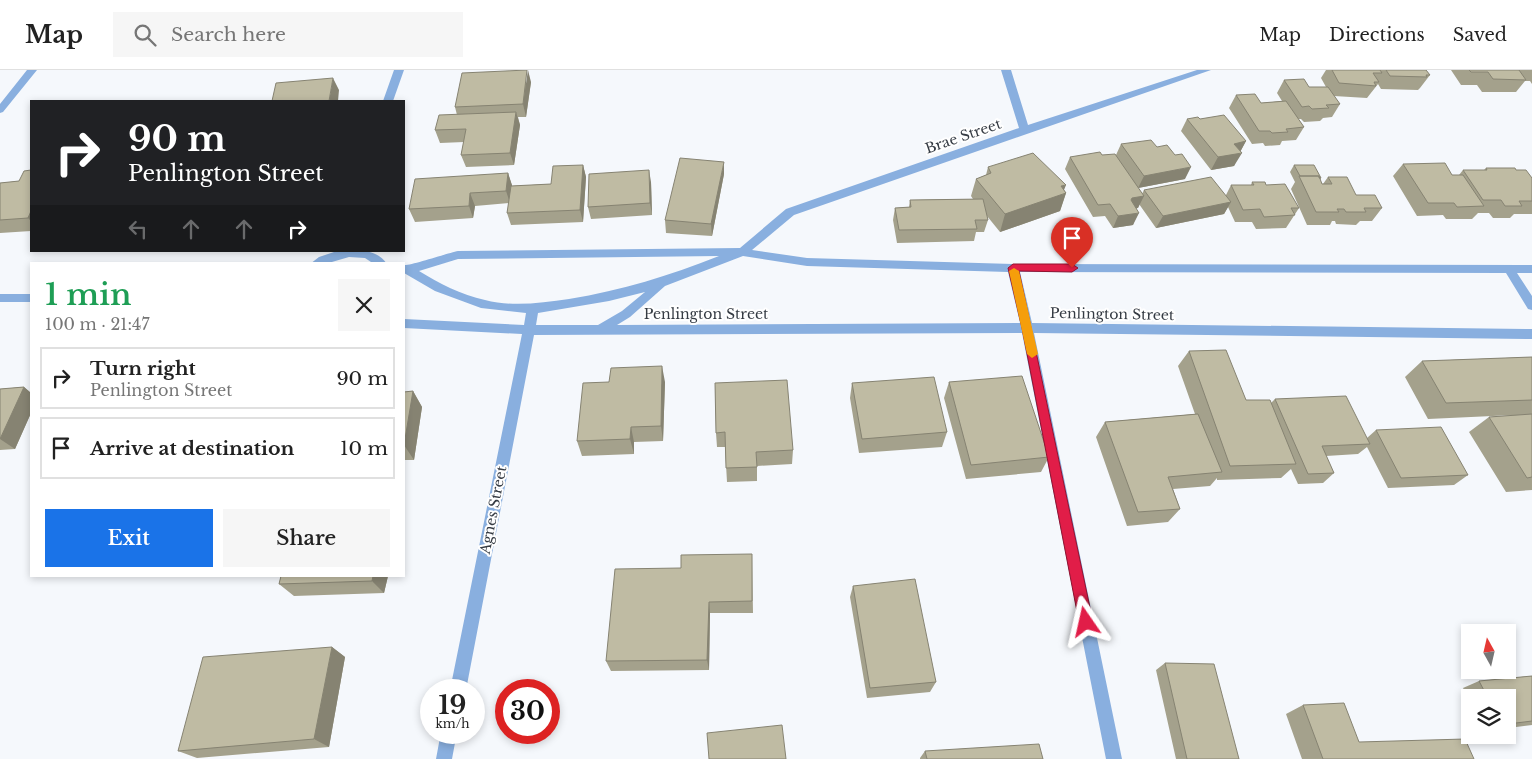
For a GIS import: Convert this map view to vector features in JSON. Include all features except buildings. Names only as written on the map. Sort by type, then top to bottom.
[{"type":"street","points":[[0,110],[32,70]]},
{"type":"street","points":[[388,100],[399,70]]},
{"type":"street","points":[[1006,70],[1024,130]]},
{"type":"street","name":"Brae Street","points":[[742,252],[790,212],[1024,130],[1206,70]]},
{"type":"street","points":[[406,270],[458,255],[742,252]]},
{"type":"street","name":"Penlington Street","points":[[406,270],[439,288],[486,305],[533,309],[609,297],[664,282],[742,252],[807,262],[1013,268],[1532,269]]},
{"type":"street","points":[[319,262],[333,254],[358,253],[369,256],[379,262]]},
{"type":"street","points":[[1013,268],[1027,328],[1114,759]]},
{"type":"street","points":[[1509,269],[1532,306]]},
{"type":"street","name":"Penlington Street","points":[[601,329],[626,314],[664,282]]},
{"type":"street","points":[[0,298],[30,298]]},
{"type":"street","name":"Agnes Street","points":[[460,679],[533,309]]},
{"type":"street","name":"Penlington Street","points":[[405,323],[529,330],[1027,328],[1532,334]]},
{"type":"street","points":[[444,759],[447,744]]},
{"type":"slow traffic","points":[[1014,271],[1032,354]]},
{"type":"route","points":[[1072,268],[1013,268],[1027,328],[1086,622]]}]
